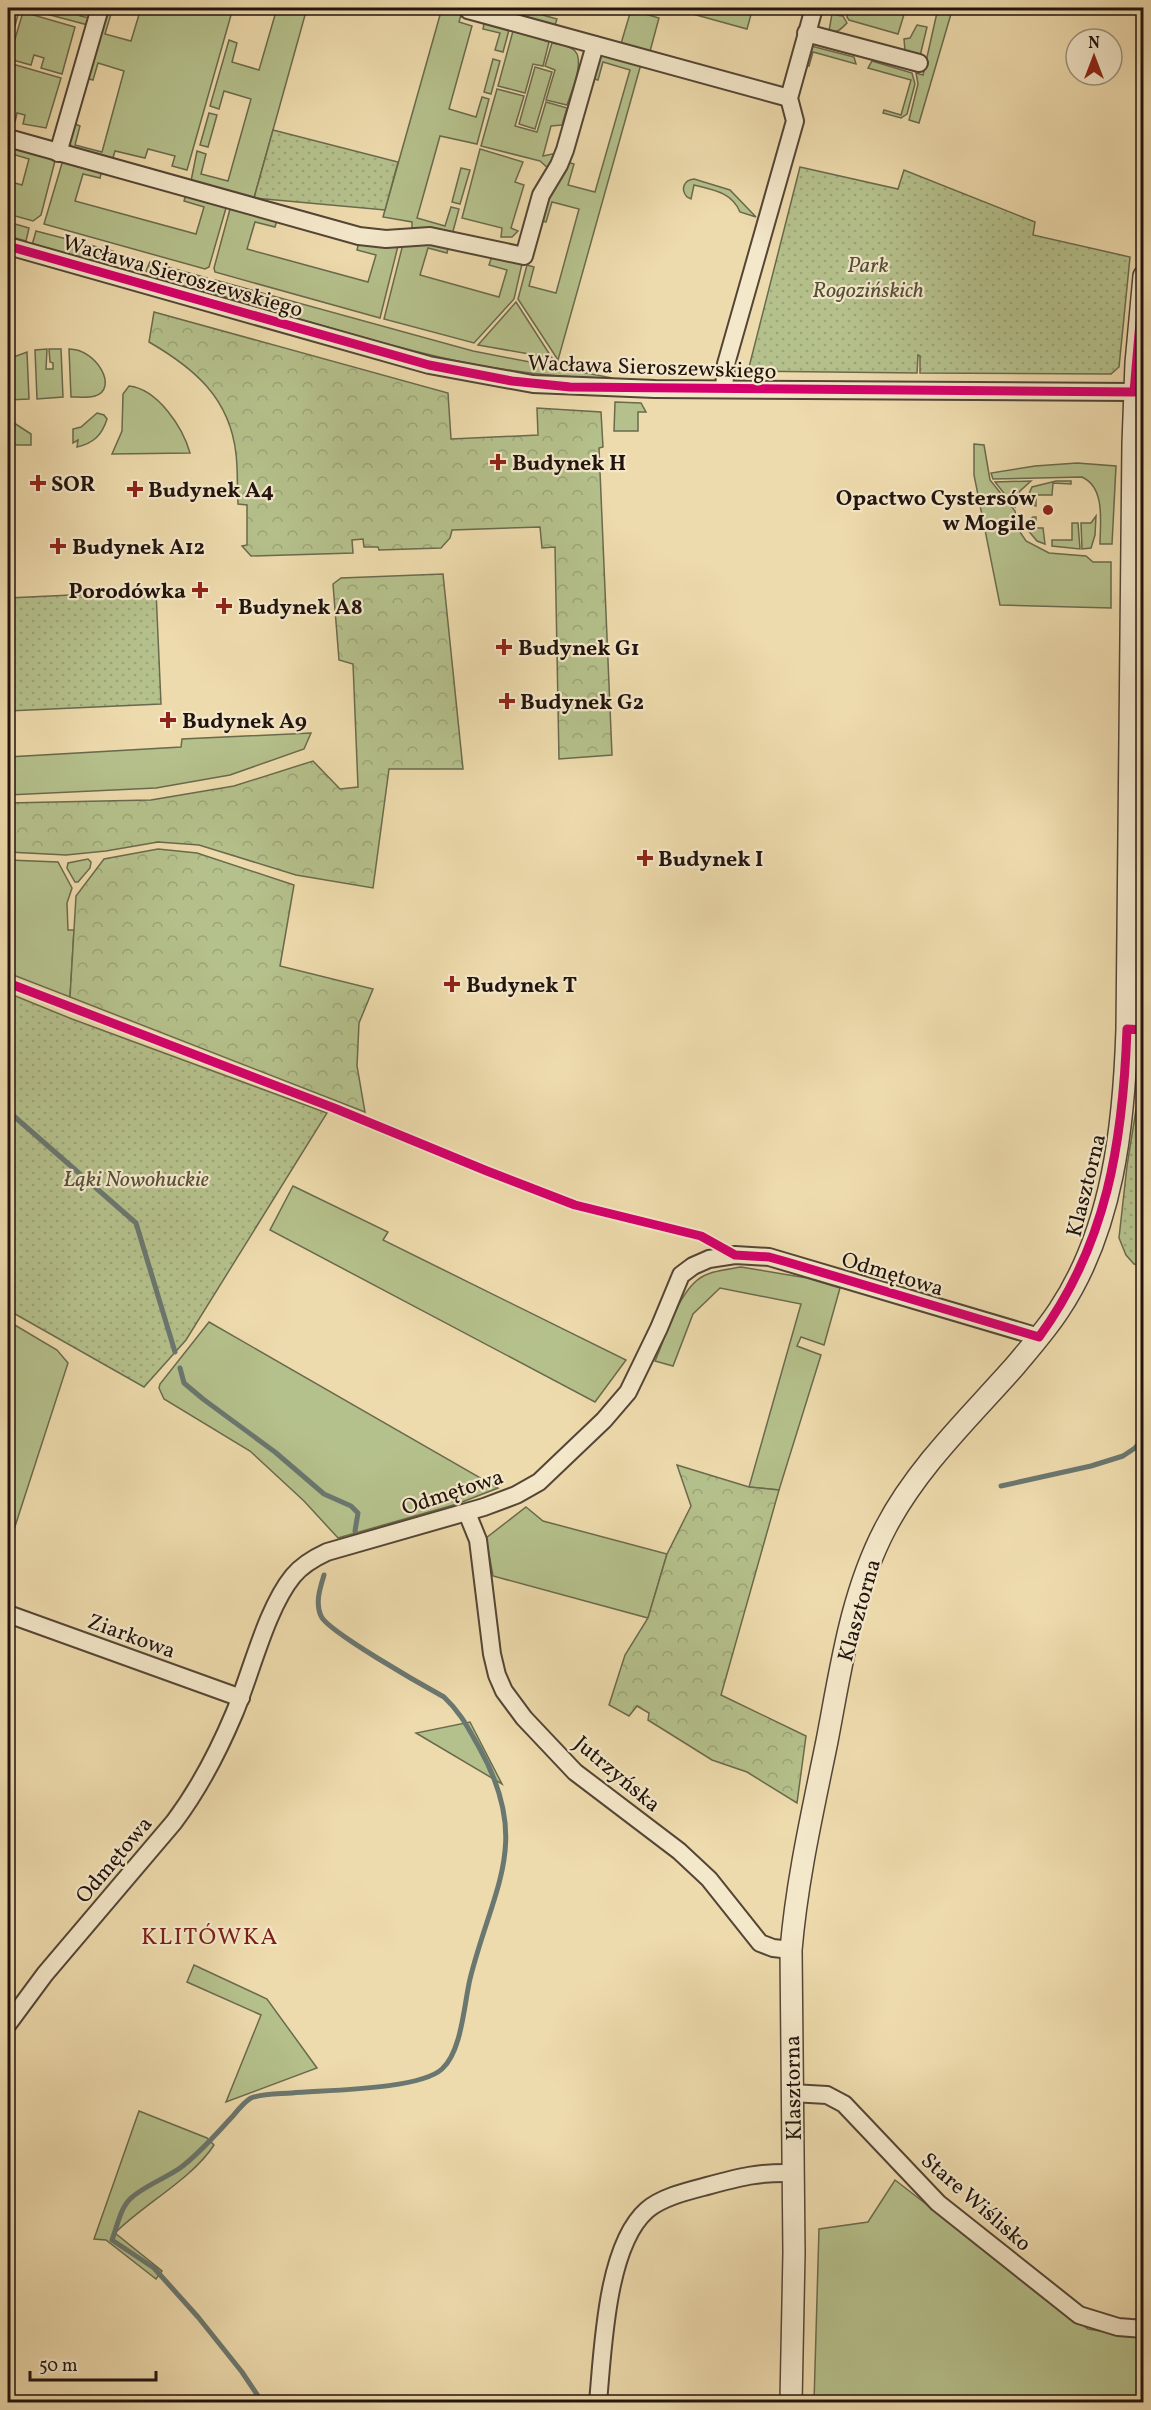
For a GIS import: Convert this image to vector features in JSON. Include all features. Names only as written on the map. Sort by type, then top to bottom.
[{"type":"street","points":[[58,153],[100,8]]},
{"type":"street","points":[[469,8],[468,10],[789,98]]},
{"type":"street","points":[[724,389],[726,364],[795,121],[789,98],[814,8]]},
{"type":"street","points":[[807,33],[919,63]]},
{"type":"street","points":[[8,138],[370,238],[436,236],[524,256],[541,195],[565,150],[595,45]]},
{"type":"street","name":"Wacława Sieroszewskiego","points":[[8,246],[454,371],[512,381],[555,386],[724,389],[1134,392]]},
{"type":"street","name":"Klasztorna","points":[[791,2403],[794,2286],[791,1950],[796,1904],[855,1603],[868,1565],[886,1527],[916,1479],[1039,1337],[1059,1310],[1076,1278],[1101,1217],[1116,1148],[1135,1030],[1134,392],[1143,276]]},
{"type":"street","name":"Odmętowa","points":[[8,2024],[45,1974],[181,1812],[215,1753],[241,1698],[276,1606],[288,1582],[300,1568],[327,1552],[467,1513],[516,1495],[539,1482],[604,1420],[632,1385],[681,1275],[693,1266],[709,1259],[735,1256],[769,1257],[1039,1337]]},
{"type":"street","name":"Jutrzyńska","points":[[467,1513],[478,1540],[492,1654],[497,1675],[504,1691],[524,1718],[576,1772],[679,1851],[709,1879],[760,1942],[772,1948],[791,1950]]},
{"type":"street","name":"Ziarkowa","points":[[8,1614],[241,1698]]},
{"type":"street","name":"Stare Wiślisko","points":[[792,2093],[827,2095],[844,2104],[956,2219],[1079,2315],[1118,2327],[1143,2329]]},
{"type":"street","points":[[598,2403],[604,2340],[616,2270],[626,2237],[640,2217],[660,2202],[698,2189],[759,2173],[793,2173]]},
{"type":"green space","points":[[8,8],[19,11],[8,51]]},
{"type":"green space","points":[[24,8],[82,8],[80,16],[90,18],[88,25]]},
{"type":"green space","points":[[141,8],[233,8],[187,170],[172,166],[175,156],[148,149],[145,158],[115,151],[112,161],[72,148],[69,141],[73,123],[80,126],[75,145],[102,152],[124,71],[98,63],[93,80],[85,78],[104,11],[111,14],[105,34],[131,41]]},
{"type":"green space","points":[[277,8],[307,8],[254,198],[191,181],[197,151],[206,154],[201,174],[228,181],[251,99],[224,91],[219,109],[210,106],[229,40],[237,43],[232,62],[259,70]]},
{"type":"green space","points":[[442,8],[463,8],[459,22],[472,26],[449,109],[476,117],[482,97],[489,99],[477,144],[440,136],[417,218],[445,226],[451,207],[459,209],[452,235],[412,233],[412,222],[383,217]]},
{"type":"green space","points":[[671,8],[750,8],[749,10],[752,11],[747,29]]},
{"type":"green space","points":[[833,8],[837,9],[836,15],[843,16],[847,23],[837,31],[829,31]]},
{"type":"green space","points":[[849,8],[906,8],[898,34],[849,20],[847,17]]},
{"type":"green space","points":[[938,8],[946,8],[945,12],[951,14],[919,123],[909,120],[918,84],[916,73],[923,75]]},
{"type":"green space","points":[[525,10],[557,19],[554,28],[522,19]]},
{"type":"green space","points":[[631,10],[659,18],[649,55],[620,47]]},
{"type":"green space","points":[[23,12],[75,27],[62,74],[41,68],[44,58],[34,55],[31,65],[9,59]]},
{"type":"green space","points":[[485,19],[507,26],[509,30],[503,52],[495,50],[500,33],[483,29]]},
{"type":"green space","points":[[917,25],[927,27],[920,56],[905,51],[904,39],[910,38]]},
{"type":"green space","points":[[513,31],[549,42],[543,66],[533,64],[525,93],[498,86]]},
{"type":"green space","points":[[552,43],[570,48],[578,56],[578,69],[567,105],[546,100],[555,70],[545,66]]},
{"type":"green space","points":[[811,46],[854,57],[856,64],[813,52],[809,66],[805,65]]},
{"type":"green space","points":[[604,55],[641,64],[558,360],[518,299],[527,265],[534,267],[529,286],[556,293],[579,209],[552,202],[546,222],[540,220],[547,197],[567,162],[574,164],[568,185],[595,192],[630,70],[603,62],[598,80],[591,78],[600,57]]},
{"type":"green space","points":[[493,59],[500,61],[491,94],[484,92]]},
{"type":"green space","points":[[872,61],[912,73],[915,84],[907,114],[901,118],[883,113],[884,110],[901,115],[911,80],[868,68]]},
{"type":"green space","points":[[9,63],[61,78],[46,128],[23,124],[25,115],[17,113],[15,122],[8,120]]},
{"type":"green space","points":[[535,67],[552,72],[535,129],[519,124]]},
{"type":"green space","points":[[497,89],[524,96],[515,126],[537,132],[546,102],[567,108],[562,125],[551,126],[543,156],[557,153],[549,169],[540,161],[481,146]]},
{"type":"green space","points":[[209,113],[217,115],[208,147],[200,145]]},
{"type":"green space","points":[[273,130],[398,162],[385,210],[254,198]]},
{"type":"green space","points":[[14,145],[56,157],[41,215],[33,221],[8,214],[8,181],[22,185],[29,159],[12,154]]},
{"type":"green space","points":[[480,149],[523,162],[515,182],[524,185],[511,228],[518,231],[512,237],[501,237],[502,228],[462,218]]},
{"type":"green space","points":[[63,160],[102,170],[100,178],[83,174],[75,201],[196,234],[204,207],[184,201],[186,194],[224,204],[226,208],[209,267],[205,269],[44,224]]},
{"type":"green space","name":"Park Rogozińskich","points":[[800,167],[898,189],[904,170],[1035,222],[1033,235],[1130,257],[1119,367],[1111,374],[920,373],[920,356],[918,355],[917,373],[748,371]]},
{"type":"green space","points":[[461,168],[470,170],[460,204],[452,202]]},
{"type":"green space","points":[[694,179],[730,190],[756,217],[740,212],[737,205],[727,196],[708,189],[694,185],[691,199],[687,197],[684,185]]},
{"type":"green space","points":[[233,206],[277,220],[275,227],[255,222],[247,249],[368,282],[376,255],[357,250],[359,242],[398,246],[380,318],[215,272],[214,268],[230,209]]},
{"type":"green space","points":[[8,222],[29,228],[26,241],[8,236]]},
{"type":"green space","points":[[36,231],[113,251],[112,261],[91,261],[32,245]]},
{"type":"green space","points":[[403,244],[449,244],[447,253],[428,248],[420,275],[499,297],[507,270],[489,265],[492,256],[522,264],[514,299],[474,343],[384,319]]},
{"type":"green space","points":[[150,262],[207,278],[203,293],[164,281],[146,271]]},
{"type":"green space","points":[[215,280],[473,351],[612,378],[561,376],[510,370],[409,350],[212,293]]},
{"type":"green space","points":[[516,302],[552,358],[478,345]]},
{"type":"green space","points":[[154,312],[448,393],[451,439],[538,435],[537,408],[601,412],[603,447],[599,448],[612,755],[559,759],[555,547],[542,548],[540,527],[452,530],[450,538],[441,548],[379,550],[378,547],[364,547],[363,539],[352,540],[353,553],[251,556],[242,546],[247,545],[247,505],[238,504],[236,454],[226,417],[218,401],[195,374],[149,342]]},
{"type":"green space","points":[[47,349],[46,369],[53,369],[49,349],[61,349],[63,397],[37,399],[35,350]]},
{"type":"green space","points":[[69,349],[88,355],[96,362],[105,378],[102,392],[92,397],[71,397]]},
{"type":"green space","points":[[27,352],[29,399],[8,400],[8,359]]},
{"type":"green space","points":[[129,386],[150,394],[168,411],[182,432],[190,453],[112,454],[122,431],[123,394]]},
{"type":"green space","points":[[615,402],[641,403],[646,412],[638,412],[638,431],[614,431]]},
{"type":"green space","points":[[97,413],[104,415],[107,419],[103,430],[93,441],[77,447],[78,440],[73,443],[73,429],[81,427]]},
{"type":"green space","points":[[8,419],[31,434],[31,445],[17,445],[8,442]]},
{"type":"green space","points":[[974,444],[984,445],[990,480],[1015,511],[1018,529],[1026,541],[1049,553],[1086,556],[1093,562],[1111,562],[1111,608],[1000,605],[974,475]]},
{"type":"green space","points":[[1077,463],[1116,466],[1112,544],[1100,544],[1101,516],[1098,497],[1090,482],[1082,477],[993,479],[991,473],[1035,466]]},
{"type":"green space","points":[[1031,481],[1020,491],[1015,507],[995,482]]},
{"type":"green space","points":[[1056,481],[1071,481],[1071,484],[1053,483],[1052,495],[1036,495],[1036,506],[1029,504],[1027,498],[1032,487]]},
{"type":"green space","points":[[1096,516],[1095,535],[1091,548],[1082,549],[1081,523],[1091,523]]},
{"type":"green space","points":[[1036,517],[1036,528],[1043,528],[1045,544],[1037,541],[1027,529],[1028,521]]},
{"type":"green space","points":[[1072,523],[1078,523],[1080,549],[1052,546],[1052,540],[1072,540]]},
{"type":"green space","points":[[443,574],[463,769],[389,769],[373,888],[296,875],[199,845],[158,842],[66,855],[8,852],[8,803],[151,800],[234,786],[313,761],[340,789],[358,787],[353,664],[339,660],[333,584],[341,578]]},
{"type":"green space","points":[[156,591],[161,704],[8,711],[8,598]]},
{"type":"green space","points":[[311,733],[304,749],[230,775],[156,788],[8,795],[8,757],[181,747],[182,739]]},
{"type":"green space","points":[[158,849],[197,853],[294,885],[280,966],[373,989],[359,1023],[357,1066],[365,1112],[70,997],[76,896],[104,859]]},
{"type":"green space","points":[[88,859],[91,862],[90,868],[78,882],[75,882],[67,868],[68,863]]},
{"type":"green space","points":[[8,860],[58,862],[72,888],[67,903],[68,930],[74,930],[70,997],[8,973]]},
{"type":"green space","name":"Łąki Nowohuckie","points":[[8,993],[72,1019],[327,1113],[186,1340],[144,1387],[8,1310]]},
{"type":"green space","points":[[1143,1066],[1144,1265],[1134,1264],[1126,1255],[1119,1238],[1127,1166]]},
{"type":"green space","points":[[293,1186],[388,1232],[383,1240],[626,1360],[595,1402],[270,1230]]},
{"type":"green space","points":[[741,1267],[807,1278],[840,1288],[824,1345],[801,1337],[797,1346],[821,1355],[779,1490],[749,1487],[801,1304],[720,1288],[693,1314],[673,1366],[655,1361],[675,1312],[689,1288],[698,1279],[708,1274]]},
{"type":"green space","points":[[8,1321],[57,1350],[68,1363],[8,1548]]},
{"type":"green space","points":[[209,1322],[498,1488],[457,1504],[338,1538],[304,1501],[250,1451],[164,1399],[159,1388],[160,1384]]},
{"type":"green space","points":[[677,1465],[749,1487],[779,1490],[721,1695],[806,1736],[797,1803],[747,1772],[712,1760],[648,1720],[649,1713],[637,1706],[629,1716],[609,1705],[625,1655],[648,1618],[667,1554],[691,1506]]},
{"type":"green space","points":[[526,1507],[543,1521],[667,1554],[648,1618],[493,1576],[486,1538]]},
{"type":"green space","points":[[470,1722],[502,1784],[416,1733]]},
{"type":"green space","points":[[194,1965],[267,1999],[317,2068],[226,2102],[261,2015],[187,1982]]},
{"type":"green space","points":[[139,2111],[207,2138],[214,2145],[194,2169],[115,2233],[162,2271],[156,2279],[106,2240],[94,2239]]},
{"type":"green space","points":[[895,2180],[1088,2329],[1143,2338],[1143,2402],[814,2402],[819,2229],[868,2222]]},
{"type":"waterway","points":[[8,1111],[136,1223],[175,1352]]},
{"type":"waterway","points":[[180,1368],[184,1383],[203,1399],[275,1452],[324,1494],[351,1506],[358,1513],[355,1531]]},
{"type":"waterway","points":[[1001,1486],[1091,1466],[1123,1456],[1135,1448],[1144,1437]]},
{"type":"waterway","points":[[262,2402],[242,2372],[198,2317],[154,2268],[112,2240],[121,2213],[135,2195],[194,2157],[251,2098],[261,2095],[393,2085],[430,2076],[442,2069],[449,2061],[458,2039],[470,1979],[497,1891],[506,1839],[504,1812],[495,1782],[480,1749],[460,1715],[444,1697],[377,1658],[327,1623],[321,1616],[318,1606],[324,1575]]},
{"type":"cycle path","points":[[8,246],[429,365],[512,381],[570,387],[1134,392],[1144,276]]},
{"type":"cycle path","points":[[8,983],[334,1108],[575,1205],[701,1236],[735,1255],[769,1257],[1039,1337],[1062,1302],[1081,1266],[1096,1228],[1115,1152],[1121,1112],[1127,1029],[1144,1030]]},
{"type":"place","name":"Budynek H","points":[[498,462]]},
{"type":"place","name":"SOR","points":[[38,483]]},
{"type":"place","name":"Budynek A4","points":[[135,489]]},
{"type":"place","name":"Opactwo Cystersów w Mogile","points":[[1048,510]]},
{"type":"place","name":"Budynek A12","points":[[58,546]]},
{"type":"place","name":"Porodówka","points":[[200,590]]},
{"type":"place","name":"Budynek A8","points":[[224,606]]},
{"type":"place","name":"Budynek G1","points":[[504,647]]},
{"type":"place","name":"Budynek G2","points":[[507,701]]},
{"type":"place","name":"Budynek A9","points":[[168,720]]},
{"type":"place","name":"Budynek I","points":[[645,858]]},
{"type":"place","name":"Budynek T","points":[[452,984]]},
{"type":"district","name":"KLITÓWKA","points":[[210,1936]]}]
